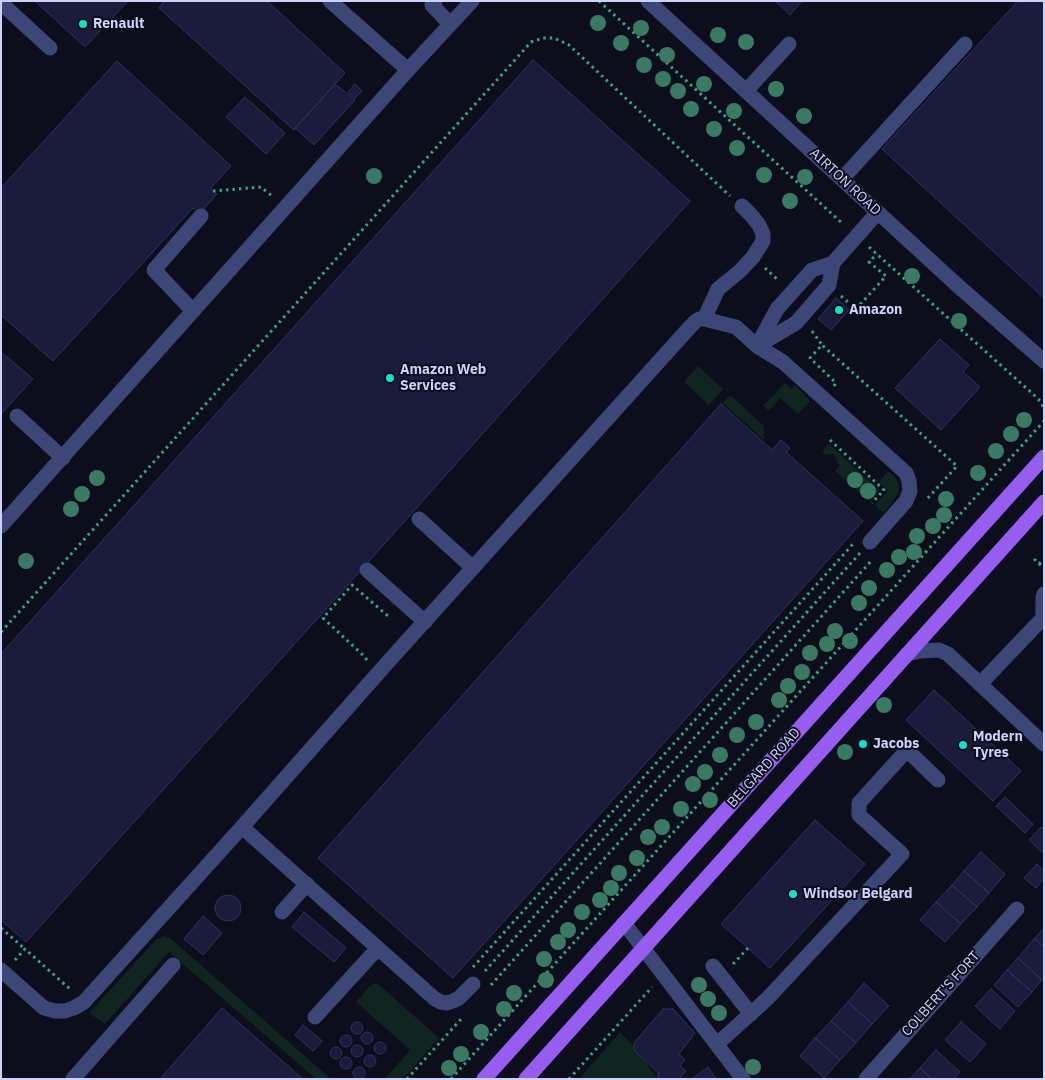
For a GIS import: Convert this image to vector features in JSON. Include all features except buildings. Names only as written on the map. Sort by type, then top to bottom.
[{"type":"main road","name":"BELGARD ROAD","points":[[484,1079],[1044,457]]},
{"type":"main road","points":[[526,1079],[1044,502]]},
{"type":"street","points":[[330,1],[408,70]]},
{"type":"street","points":[[435,1],[432,5],[450,24]]},
{"type":"street","points":[[1,526],[408,70],[472,1]]},
{"type":"street","name":"AIRTON ROAD","points":[[648,1],[957,285],[1044,361]]},
{"type":"street","points":[[1,4],[50,48]]},
{"type":"street","points":[[746,91],[789,44]]},
{"type":"street","points":[[842,179],[965,44]]},
{"type":"street","points":[[704,319],[718,289],[740,271],[763,241],[763,234],[758,224],[742,206]]},
{"type":"street","points":[[757,346],[777,309],[812,270],[833,263],[878,212]]},
{"type":"street","points":[[193,311],[154,270],[200,216]]},
{"type":"street","points":[[757,346],[796,323],[830,285],[833,263]]},
{"type":"street","points":[[3,971],[44,1008],[65,1011],[84,1002],[388,662],[699,319],[736,327],[757,346],[783,362],[906,472],[910,491],[906,501],[869,545]]},
{"type":"street","points":[[17,416],[63,458]]},
{"type":"street","points":[[419,519],[473,568]]},
{"type":"street","points":[[367,570],[425,622]]},
{"type":"street","points":[[980,684],[1043,617],[1042,597],[1044,594]]},
{"type":"street","points":[[906,654],[939,650],[951,656],[1044,744]]},
{"type":"street","points":[[717,1044],[774,992],[902,854],[859,816],[859,803],[907,750],[938,780]]},
{"type":"street","points":[[242,827],[435,998],[447,1003],[480,987]]},
{"type":"street","points":[[282,912],[307,884]]},
{"type":"street","name":"COLBERT'S FORT","points":[[866,1079],[1017,909]]},
{"type":"street","points":[[624,923],[743,1079]]},
{"type":"street","points":[[315,1017],[378,948]]},
{"type":"street","points":[[72,1079],[174,965]]},
{"type":"street","points":[[713,966],[751,1014]]},
{"type":"path","points":[[599,1],[856,236],[1034,395],[1044,409]]},
{"type":"path","points":[[1,632],[531,42],[543,38],[554,38],[569,45],[742,206]]},
{"type":"path","points":[[213,191],[261,187],[285,208]]},
{"type":"path","points":[[834,296],[839,295],[843,297],[856,309],[886,276],[869,262],[877,254]]},
{"type":"path","points":[[810,326],[810,329],[822,345],[956,466],[923,503]]},
{"type":"path","points":[[822,345],[810,358],[836,383],[823,398]]},
{"type":"path","points":[[451,1079],[1044,421]]},
{"type":"path","points":[[830,440],[884,490],[872,503]]},
{"type":"path","points":[[473,968],[869,545]]},
{"type":"path","points":[[480,987],[869,545]]},
{"type":"path","points":[[480,987],[869,545]]},
{"type":"path","points":[[1034,559],[1044,568]]},
{"type":"path","points":[[1040,564],[1044,559]]},
{"type":"path","points":[[367,664],[364,656],[323,618],[352,585],[388,616]]},
{"type":"path","points":[[1,928],[74,992]]},
{"type":"path","points":[[3,971],[25,949]]},
{"type":"path","points":[[569,1079],[652,986]]},
{"type":"path","points":[[407,1079],[467,1012]]},
{"type":"green space","points":[[698,366],[723,389],[709,405],[684,382]]},
{"type":"green space","points":[[785,383],[791,389],[795,385],[809,399],[809,402],[798,414],[780,398],[769,411],[763,406]]},
{"type":"green space","points":[[730,395],[764,426],[764,440],[723,403]]},
{"type":"green space","points":[[829,444],[879,490],[869,501],[835,471],[840,465],[834,454],[825,454],[822,451]]},
{"type":"green space","points":[[888,471],[895,477],[899,490],[884,513],[875,505],[888,491],[879,482]]},
{"type":"green space","points":[[165,936],[171,939],[331,1079],[316,1079],[169,952],[105,1024],[89,1013],[153,943]]},
{"type":"green space","points":[[375,983],[439,1038],[403,1079],[385,1079],[410,1050],[356,1002]]},
{"type":"green space","points":[[620,1032],[639,1052],[657,1079],[579,1079]]},
{"type":"place","name":"Renault","points":[[83,24]]},
{"type":"place","name":"Amazon","points":[[839,310]]},
{"type":"place","name":"Amazon Web Services","points":[[390,378]]},
{"type":"place","name":"Jacobs","points":[[863,744]]},
{"type":"place","name":"Modern Tyres","points":[[963,745]]},
{"type":"place","name":"Windsor Belgard","points":[[793,894]]}]
